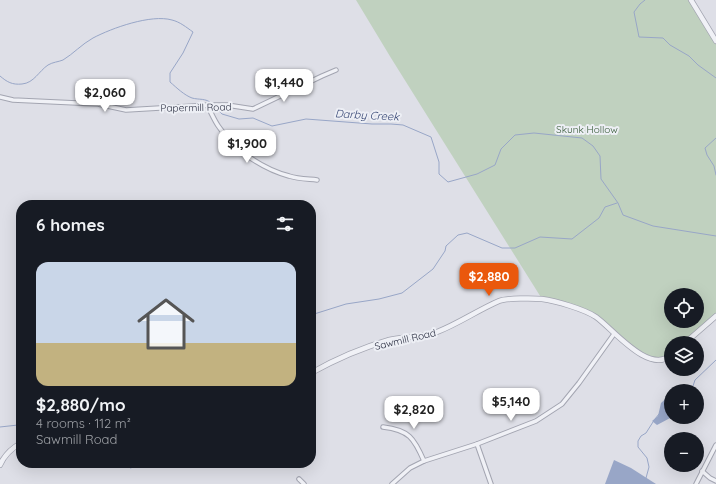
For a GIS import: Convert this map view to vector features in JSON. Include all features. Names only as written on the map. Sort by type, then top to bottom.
[{"type":"street","points":[[691,0],[716,41]]},
{"type":"street","name":"Papermill Road","points":[[0,97],[14,100],[98,104],[126,110],[207,105],[227,105],[253,109],[336,70]]},
{"type":"street","points":[[207,105],[219,128],[236,147],[255,160],[271,170],[291,177],[317,180]]},
{"type":"street","name":"Sawmill Road","points":[[316,371],[348,354],[390,340],[436,333],[501,301],[542,299],[583,310],[597,318],[614,334],[647,358],[656,361],[664,359]]},
{"type":"street","points":[[693,336],[716,316]]},
{"type":"street","points":[[392,484],[410,468],[424,461],[477,444],[536,421],[562,404],[614,334]]},
{"type":"street","points":[[382,427],[401,430],[408,435],[416,443],[424,461]]},
{"type":"street","points":[[477,444],[491,484]]},
{"type":"street","points":[[704,467],[716,445]]},
{"type":"street","points":[[0,465],[3,459],[16,446]]},
{"type":"street","points":[[696,484],[702,472]]},
{"type":"street","points":[[703,472],[716,481]]},
{"type":"street","points":[[299,479],[304,484]]},
{"type":"green space","name":"Skunk Hollow","points":[[356,0],[691,0],[716,41],[716,316],[704,326],[704,288],[664,288],[664,328],[702,328],[693,336],[664,336],[664,358],[647,358],[583,310],[542,299]]},
{"type":"water","points":[[664,400],[664,421],[657,425],[652,421],[658,416],[661,403]]},
{"type":"water","points":[[614,460],[631,468],[656,484],[605,484]]},
{"type":"waterway","points":[[645,0],[634,12],[639,37],[663,38],[670,45],[689,56],[698,65],[716,78]]},
{"type":"waterway","name":"Darby Creek","points":[[0,76],[12,83],[26,83],[33,79],[48,65],[63,60],[89,40],[101,34],[121,26],[143,20],[172,20],[178,22],[193,32],[183,53],[170,73],[170,82],[189,97],[207,100],[211,103]]},
{"type":"waterway","name":"Darby Creek","points":[[215,107],[222,114],[239,119],[253,118],[272,126],[306,119],[403,125],[431,137],[439,162],[439,174],[448,182],[477,174],[495,165],[501,149],[515,135],[534,133],[582,138],[593,146],[600,156],[601,179],[618,203],[623,215],[653,226],[716,236]]},
{"type":"waterway","points":[[716,138],[705,148],[707,155],[714,166],[716,175]]},
{"type":"waterway","points":[[316,313],[346,304],[379,299],[402,293],[433,269],[445,251],[446,246],[458,235],[467,233],[502,248],[515,248],[540,237],[572,239],[599,218],[605,207],[617,203]]},
{"type":"waterway","points":[[694,384],[695,380],[716,360]]},
{"type":"waterway","points":[[655,419],[659,414]]},
{"type":"waterway","points":[[646,478],[649,467],[647,458],[638,447],[638,441],[641,436],[646,433],[653,422]]},
{"type":"waterway","points":[[0,427],[16,425]]}]
